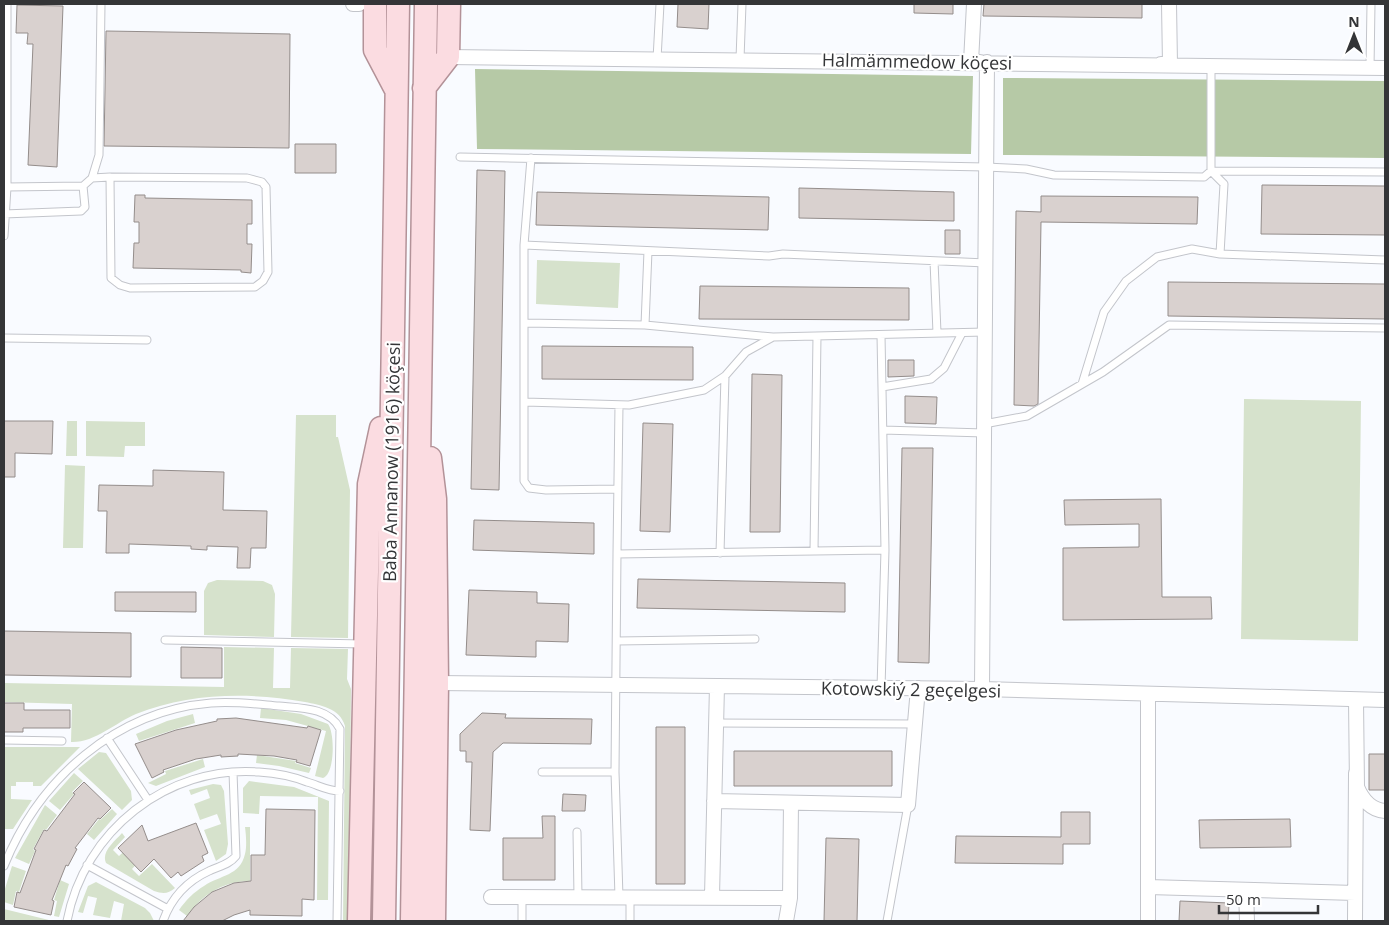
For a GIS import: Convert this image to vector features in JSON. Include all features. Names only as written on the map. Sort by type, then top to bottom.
[{"type":"main road","points":[[375,4],[375,50],[398,93]]},
{"type":"main road","name":"Baba Annanow (1916) köçesi","points":[[384,921],[398,4]]},
{"type":"main road","name":"Baba Annanow (1916) köçesi","points":[[412,921],[426,4]]},
{"type":"main road","points":[[424,88],[448,57],[449,4]]},
{"type":"main road","points":[[420,374],[435,498],[437,683],[434,921]]},
{"type":"main road","points":[[360,921],[370,484],[392,376]]},
{"type":"street","points":[[353,4],[375,4]]},
{"type":"street","points":[[974,4],[972,62],[1170,64],[1169,4]]},
{"type":"street","name":"Halmämmedow köçesi","points":[[448,57],[1385,68]]},
{"type":"street","points":[[982,690],[987,62]]},
{"type":"street","name":"Kotowskiý 2 geçelgesi","points":[[437,683],[918,688],[1385,700]]},
{"type":"street","points":[[712,896],[717,686]]},
{"type":"street","points":[[714,801],[908,805],[918,688]]},
{"type":"street","points":[[1148,694],[1148,921]]},
{"type":"street","points":[[1355,921],[1356,700]]},
{"type":"street","points":[[1356,773],[1357,787],[1361,796],[1369,805],[1385,811]]},
{"type":"street","points":[[786,921],[790,898],[791,803]]},
{"type":"street","points":[[1148,887],[1355,893]]},
{"type":"street","points":[[1246,891],[1247,921]]},
{"type":"street","points":[[491,897],[712,896],[790,898]]},
{"type":"lane","points":[[4,236],[7,187],[7,4]]},
{"type":"lane","points":[[7,187],[84,186],[92,178],[99,155],[100,4]]},
{"type":"lane","points":[[657,59],[660,4]]},
{"type":"lane","points":[[740,59],[742,4]]},
{"type":"lane","points":[[1370,68],[1371,4]]},
{"type":"lane","points":[[1211,65],[1211,171],[1224,184],[1220,254]]},
{"type":"lane","points":[[460,157],[986,166],[1026,169],[1054,175],[1204,177],[1211,171],[1385,172]]},
{"type":"lane","points":[[531,158],[524,245],[525,402],[522,471],[524,481],[529,488],[546,490],[618,490]]},
{"type":"lane","points":[[92,178],[110,178],[247,178],[262,182],[266,187],[268,272],[263,281],[255,287],[130,288],[120,285],[111,278],[110,178]]},
{"type":"lane","points":[[5,214],[81,211],[85,207],[84,186]]},
{"type":"lane","points":[[524,245],[986,262]]},
{"type":"lane","points":[[1082,384],[1104,312],[1126,281],[1157,257],[1192,249],[1220,254],[1385,260]]},
{"type":"lane","points":[[645,325],[648,251]]},
{"type":"lane","points":[[934,260],[937,334]]},
{"type":"lane","points":[[524,323],[645,325],[773,337],[985,332]]},
{"type":"lane","points":[[883,430],[984,428],[1027,416],[1102,372],[1169,325],[1385,328]]},
{"type":"lane","points":[[882,387],[930,379],[944,368],[962,333]]},
{"type":"lane","points":[[881,335],[885,550],[881,688]]},
{"type":"lane","points":[[814,551],[816,336]]},
{"type":"lane","points":[[525,402],[619,405],[704,390],[725,376],[746,352],[773,337]]},
{"type":"lane","points":[[4,338],[147,340]]},
{"type":"lane","points":[[720,554],[725,376]]},
{"type":"lane","points":[[619,405],[615,772],[625,897],[630,921]]},
{"type":"lane","points":[[617,554],[720,554],[885,550]]},
{"type":"lane","points":[[617,641],[755,639]]},
{"type":"lane","points":[[165,640],[366,644]]},
{"type":"lane","points":[[4,866],[21,829],[48,790],[80,758],[107,738],[135,723],[160,714],[204,704],[250,703],[318,711],[334,719],[340,728],[337,921]]},
{"type":"lane","points":[[716,723],[915,724]]},
{"type":"lane","points":[[107,738],[148,800]]},
{"type":"lane","points":[[4,740],[62,741]]},
{"type":"lane","points":[[67,921],[74,894],[87,865],[112,830],[148,800],[188,781],[233,772],[257,772],[287,776],[329,790],[340,791]]},
{"type":"lane","points":[[163,921],[168,909],[178,895],[193,881],[210,870],[229,863],[236,856],[233,772]]},
{"type":"lane","points":[[542,772],[615,772]]},
{"type":"lane","points":[[887,921],[908,805]]},
{"type":"lane","points":[[577,832],[578,897]]},
{"type":"lane","points":[[87,865],[168,909]]},
{"type":"lane","points":[[522,897],[522,921]]},
{"type":"green space","points":[[475,69],[973,76],[971,154],[477,149]]},
{"type":"green space","points":[[1003,78],[1385,81],[1385,158],[1003,155]]},
{"type":"green space","points":[[537,260],[620,263],[618,308],[536,304]]},
{"type":"green space","points":[[1244,399],[1361,401],[1358,641],[1241,639]]},
{"type":"green space","points":[[296,415],[336,415],[336,437],[338,437],[350,490],[348,638],[291,637]]},
{"type":"green space","points":[[67,421],[77,421],[77,456],[66,456]]},
{"type":"green space","points":[[86,421],[145,422],[145,446],[125,446],[124,457],[86,456]]},
{"type":"green space","points":[[65,465],[85,466],[83,548],[63,548]]},
{"type":"green space","points":[[217,580],[263,581],[272,585],[275,594],[274,637],[204,635],[204,591],[208,583]]},
{"type":"green space","points":[[224,647],[274,648],[273,688],[290,688],[291,648],[348,649],[347,679],[351,689],[349,921],[343,921],[345,726],[339,715],[334,711],[311,703],[284,699],[241,696],[198,698],[156,707],[136,714],[96,736],[71,742],[72,704],[4,702],[4,683],[224,687]]},
{"type":"green space","points":[[261,708],[301,714],[328,724],[332,736],[333,753],[327,775],[323,778],[315,776],[326,731],[286,720],[260,718]]},
{"type":"green space","points":[[193,714],[195,723],[139,741],[136,734],[167,721]]},
{"type":"green space","points":[[4,747],[80,747],[41,786],[33,786],[33,782],[16,782],[16,786],[11,786],[11,799],[32,800],[13,829],[4,829]]},
{"type":"green space","points":[[99,752],[106,753],[131,791],[132,800],[122,810],[78,769]]},
{"type":"green space","points":[[257,755],[296,761],[295,763],[311,768],[309,773],[256,763]]},
{"type":"green space","points":[[203,759],[205,767],[156,786],[148,783],[166,774],[165,771]]},
{"type":"green space","points":[[74,773],[83,781],[72,792],[74,794],[60,810],[49,801]]},
{"type":"green space","points":[[249,781],[294,787],[329,801],[328,900],[317,900],[318,797],[260,796],[259,814],[243,813],[243,788]]},
{"type":"green space","points":[[213,784],[221,785],[224,791],[228,844],[226,854],[216,861],[204,830],[221,824],[217,814],[200,820],[194,804],[210,798],[207,789],[191,795],[189,790]]},
{"type":"green space","points":[[45,805],[57,815],[46,830],[44,829],[33,849],[35,851],[29,864],[15,858]]},
{"type":"green space","points":[[112,809],[117,814],[94,840],[87,834],[99,819]]},
{"type":"green space","points":[[245,827],[250,827],[250,881],[231,884],[214,891],[199,902],[187,916],[179,910],[190,896],[210,882],[229,874],[239,867],[246,848]]},
{"type":"green space","points":[[122,833],[125,837],[113,850],[119,856],[132,844],[144,856],[132,869],[139,876],[152,864],[175,888],[165,893],[154,891],[106,863],[105,855],[107,851]]},
{"type":"green space","points":[[12,866],[26,871],[19,892],[16,891],[13,905],[4,902],[4,892]]},
{"type":"green space","points":[[60,880],[69,884],[59,917],[54,916],[57,901],[54,900]]},
{"type":"green space","points":[[96,882],[145,908],[154,921],[121,921],[124,904],[114,901],[110,918],[93,915],[97,898],[88,896],[83,913],[78,912],[88,886]]},
{"type":"green space","points":[[4,909],[53,921],[4,921]]},
{"type":"building","points":[[678,4],[709,4],[708,29],[677,27]]},
{"type":"building","points":[[914,4],[953,4],[953,14],[914,13]]},
{"type":"building","points":[[984,4],[1142,4],[1142,18],[983,16]]},
{"type":"building","points":[[17,5],[63,6],[57,167],[28,165],[33,44],[27,44],[28,33],[16,33]]},
{"type":"building","points":[[106,31],[290,34],[289,148],[104,146]]},
{"type":"building","points":[[295,144],[336,144],[336,173],[295,173]]},
{"type":"building","points":[[477,170],[505,171],[499,490],[471,489]]},
{"type":"building","points":[[1262,185],[1385,186],[1385,235],[1261,234]]},
{"type":"building","points":[[799,188],[954,192],[954,221],[799,218]]},
{"type":"building","points":[[537,192],[769,197],[768,230],[536,225]]},
{"type":"building","points":[[135,195],[145,195],[145,198],[252,200],[252,224],[247,224],[247,244],[252,244],[251,273],[241,272],[241,270],[133,268],[134,243],[139,243],[139,222],[134,222]]},
{"type":"building","points":[[1041,196],[1198,197],[1197,224],[1041,222],[1038,404],[1034,406],[1014,405],[1016,211],[1041,212]]},
{"type":"building","points":[[945,230],[960,230],[960,254],[945,254]]},
{"type":"building","points":[[1168,282],[1385,284],[1385,319],[1168,316]]},
{"type":"building","points":[[700,286],[909,288],[909,320],[699,319]]},
{"type":"building","points":[[542,346],[693,347],[693,380],[542,379]]},
{"type":"building","points":[[888,360],[914,360],[914,376],[888,377]]},
{"type":"building","points":[[752,374],[782,375],[780,532],[750,532]]},
{"type":"building","points":[[905,396],[937,397],[936,424],[905,423]]},
{"type":"building","points":[[4,421],[53,421],[52,454],[15,453],[15,477],[4,477]]},
{"type":"building","points":[[643,423],[673,424],[670,532],[640,531]]},
{"type":"building","points":[[902,448],[933,448],[929,663],[898,662]]},
{"type":"building","points":[[153,470],[224,472],[223,510],[267,511],[266,548],[251,548],[250,568],[237,568],[238,547],[207,546],[207,550],[191,549],[191,546],[129,544],[129,553],[106,553],[107,511],[98,511],[99,485],[153,486]]},
{"type":"building","points":[[1161,499],[1162,597],[1211,597],[1212,619],[1063,620],[1063,548],[1139,547],[1139,524],[1065,525],[1064,500]]},
{"type":"building","points":[[474,520],[594,523],[594,554],[473,550]]},
{"type":"building","points":[[638,579],[845,583],[845,612],[637,608]]},
{"type":"building","points":[[469,590],[537,592],[537,603],[569,604],[568,642],[536,641],[536,657],[466,655]]},
{"type":"building","points":[[115,592],[196,592],[196,612],[115,611]]},
{"type":"building","points":[[4,631],[131,633],[131,677],[4,675]]},
{"type":"building","points":[[181,647],[222,648],[222,678],[181,678]]},
{"type":"building","points":[[4,703],[24,703],[24,710],[70,710],[70,728],[23,728],[23,732],[4,732]]},
{"type":"building","points":[[482,713],[506,714],[505,718],[592,719],[591,744],[503,743],[493,752],[490,831],[470,830],[472,762],[466,762],[466,751],[460,751],[460,734]]},
{"type":"building","points":[[236,718],[307,728],[308,726],[321,730],[310,766],[296,762],[297,760],[274,756],[238,754],[238,756],[221,757],[221,755],[196,759],[163,770],[164,772],[152,778],[135,744],[176,730],[217,721],[217,719]]},
{"type":"building","points":[[656,727],[685,727],[685,884],[656,884]]},
{"type":"building","points":[[734,751],[892,751],[892,786],[734,786]]},
{"type":"building","points":[[1369,754],[1385,754],[1385,790],[1369,790]]},
{"type":"building","points":[[84,782],[111,808],[100,819],[98,818],[75,848],[77,849],[68,866],[66,865],[52,900],[54,901],[51,915],[14,907],[17,892],[20,893],[36,850],[34,849],[44,830],[47,831],[75,794],[73,793]]},
{"type":"building","points":[[563,794],[586,795],[585,811],[562,811]]},
{"type":"building","points":[[266,809],[315,810],[314,900],[302,899],[302,916],[250,915],[250,910],[222,921],[183,921],[194,907],[212,892],[234,883],[251,881],[251,855],[265,855]]},
{"type":"building","points":[[1061,812],[1090,812],[1090,844],[1063,844],[1063,864],[955,863],[956,836],[1061,837]]},
{"type":"building","points":[[542,816],[555,816],[555,880],[503,880],[503,838],[543,838]]},
{"type":"building","points":[[1290,819],[1291,847],[1200,848],[1199,820]]},
{"type":"building","points":[[196,823],[208,853],[202,856],[204,861],[181,876],[178,872],[171,878],[154,859],[141,872],[118,848],[142,825],[148,841]]},
{"type":"building","points":[[826,838],[859,839],[857,921],[824,921]]},
{"type":"building","points":[[1180,901],[1229,903],[1228,921],[1179,921]]}]
